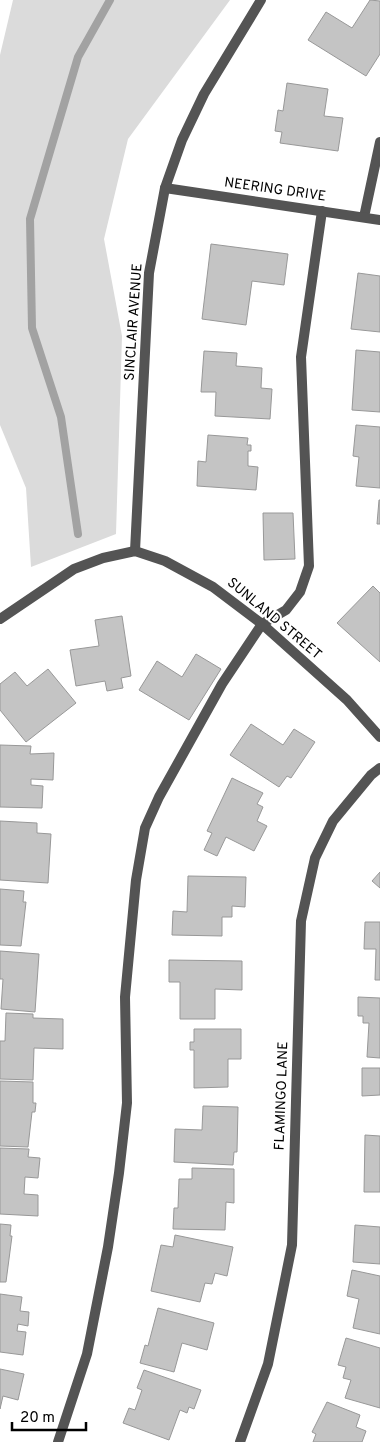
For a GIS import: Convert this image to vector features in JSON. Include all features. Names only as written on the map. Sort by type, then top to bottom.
[{"type":"street","name":"SINCLAIR AVENUE","points":[[135,551],[149,273],[165,188],[182,140],[204,94],[262,0]]},
{"type":"street","points":[[364,217],[380,142]]},
{"type":"street","name":"NEERING DRIVE","points":[[165,188],[380,220]]},
{"type":"street","points":[[58,1442],[87,1354],[108,1247],[118,1182],[126,1103],[126,997],[136,880],[145,828],[159,797],[222,684],[262,624],[286,610],[300,592],[309,566],[301,357],[322,211]]},
{"type":"street","points":[[0,619],[74,569],[103,558],[135,551]]},
{"type":"street","name":"SUNLAND STREET","points":[[135,551],[165,561],[213,587],[262,624],[347,700],[380,737]]},
{"type":"street","name":"FLAMINGO LANE","points":[[240,1442],[268,1364],[292,1245],[301,921],[315,858],[333,821],[371,775],[380,768]]},
{"type":"shaded area","points":[[13,0],[230,0],[128,139],[104,239],[122,336],[116,534],[31,567],[26,488],[0,425],[0,55]]},
{"type":"building","points":[[370,0],[380,1],[380,54],[366,76],[308,40],[326,12],[352,28]]},
{"type":"building","points":[[287,83],[328,89],[324,116],[343,118],[338,151],[280,143],[282,132],[275,131],[278,110],[283,111]]},
{"type":"building","points":[[211,244],[288,254],[284,285],[252,281],[246,325],[202,319]]},
{"type":"building","points":[[358,273],[380,276],[380,332],[351,329]]},
{"type":"building","points":[[356,350],[380,352],[380,412],[352,410]]},
{"type":"building","points":[[204,351],[237,353],[236,366],[262,368],[261,388],[272,389],[270,419],[215,416],[216,392],[201,392]]},
{"type":"building","points":[[356,425],[380,427],[380,488],[356,486],[359,457],[353,456]]},
{"type":"building","points":[[208,435],[248,438],[247,445],[251,445],[251,451],[248,451],[248,466],[258,467],[256,490],[197,486],[198,461],[206,462]]},
{"type":"building","points":[[379,500],[380,524],[377,524]]},
{"type":"building","points":[[263,513],[293,513],[295,559],[264,560]]},
{"type":"building","points":[[373,586],[380,593],[380,662],[337,623]]},
{"type":"building","points":[[122,616],[131,676],[121,678],[123,688],[107,691],[105,681],[76,686],[70,650],[99,646],[95,620]]},
{"type":"building","points":[[196,654],[221,669],[189,720],[139,690],[157,661],[182,677]]},
{"type":"building","points":[[48,669],[76,703],[26,742],[0,710],[0,684],[15,672],[27,686]]},
{"type":"building","points":[[251,724],[283,745],[294,729],[315,742],[291,778],[287,776],[279,787],[230,755]]},
{"type":"building","points":[[0,745],[31,746],[30,754],[54,753],[53,780],[31,779],[31,785],[43,786],[42,808],[0,807]]},
{"type":"building","points":[[232,778],[263,793],[257,804],[263,807],[257,821],[267,826],[254,851],[226,837],[217,856],[204,850],[212,833],[207,831]]},
{"type":"building","points":[[0,821],[37,823],[37,833],[51,834],[48,883],[0,880]]},
{"type":"building","points":[[380,872],[380,888],[372,881]]},
{"type":"building","points":[[188,876],[246,877],[245,907],[232,906],[232,917],[222,917],[222,936],[172,935],[173,911],[187,912]]},
{"type":"building","points":[[0,889],[24,891],[23,902],[26,902],[21,946],[0,945]]},
{"type":"building","points":[[365,922],[380,922],[380,980],[375,980],[376,949],[364,949]]},
{"type":"building","points":[[0,951],[39,954],[35,1012],[1,1009],[3,979],[0,979]]},
{"type":"building","points":[[169,960],[242,961],[242,990],[215,989],[215,1019],[180,1019],[180,982],[169,982]]},
{"type":"building","points":[[358,997],[380,998],[380,1058],[367,1057],[369,1023],[363,1023],[363,1016],[358,1016]]},
{"type":"building","points":[[6,1013],[33,1014],[33,1018],[63,1019],[63,1049],[34,1048],[33,1080],[0,1079],[0,1041],[5,1041]]},
{"type":"building","points":[[194,1029],[241,1029],[241,1059],[228,1059],[228,1087],[194,1088],[194,1050],[190,1050],[190,1042],[194,1042]]},
{"type":"building","points":[[362,1068],[380,1068],[380,1095],[362,1096]]},
{"type":"building","points":[[0,1081],[33,1082],[33,1103],[36,1103],[35,1112],[32,1112],[28,1147],[0,1146]]},
{"type":"building","points":[[203,1106],[238,1107],[237,1152],[234,1152],[233,1165],[174,1162],[175,1129],[202,1130]]},
{"type":"building","points":[[365,1135],[380,1136],[380,1192],[364,1192]]},
{"type":"building","points":[[0,1148],[29,1149],[28,1157],[40,1158],[38,1178],[25,1177],[24,1194],[38,1195],[38,1216],[0,1214]]},
{"type":"building","points":[[192,1168],[234,1169],[234,1203],[226,1202],[225,1230],[173,1229],[174,1208],[178,1208],[179,1179],[192,1179]]},
{"type":"building","points":[[0,1224],[11,1225],[10,1236],[12,1236],[6,1282],[0,1282]]},
{"type":"building","points":[[355,1225],[380,1227],[380,1264],[353,1262]]},
{"type":"building","points":[[175,1235],[233,1247],[227,1276],[215,1273],[212,1284],[205,1283],[200,1302],[151,1291],[161,1245],[173,1247]]},
{"type":"building","points":[[352,1270],[380,1276],[380,1334],[353,1328],[359,1299],[347,1296]]},
{"type":"building","points":[[0,1294],[22,1297],[20,1311],[29,1312],[28,1326],[18,1324],[17,1331],[26,1332],[23,1355],[0,1352]]},
{"type":"building","points":[[158,1308],[214,1323],[207,1350],[182,1343],[174,1372],[140,1363],[145,1345],[148,1346]]},
{"type":"building","points":[[346,1338],[380,1348],[380,1408],[345,1398],[351,1380],[343,1378],[346,1367],[338,1365]]},
{"type":"building","points":[[0,1369],[24,1374],[18,1400],[3,1396],[0,1409]]},
{"type":"building","points":[[144,1370],[201,1390],[194,1409],[189,1407],[187,1413],[180,1410],[169,1440],[123,1423],[129,1408],[135,1410],[142,1390],[137,1388]]},
{"type":"building","points":[[327,1402],[360,1415],[356,1427],[366,1431],[362,1442],[313,1442],[316,1434],[312,1432]]},
{"type":"waterway","points":[[78,534],[61,417],[32,328],[30,219],[78,57],[110,0]]}]
